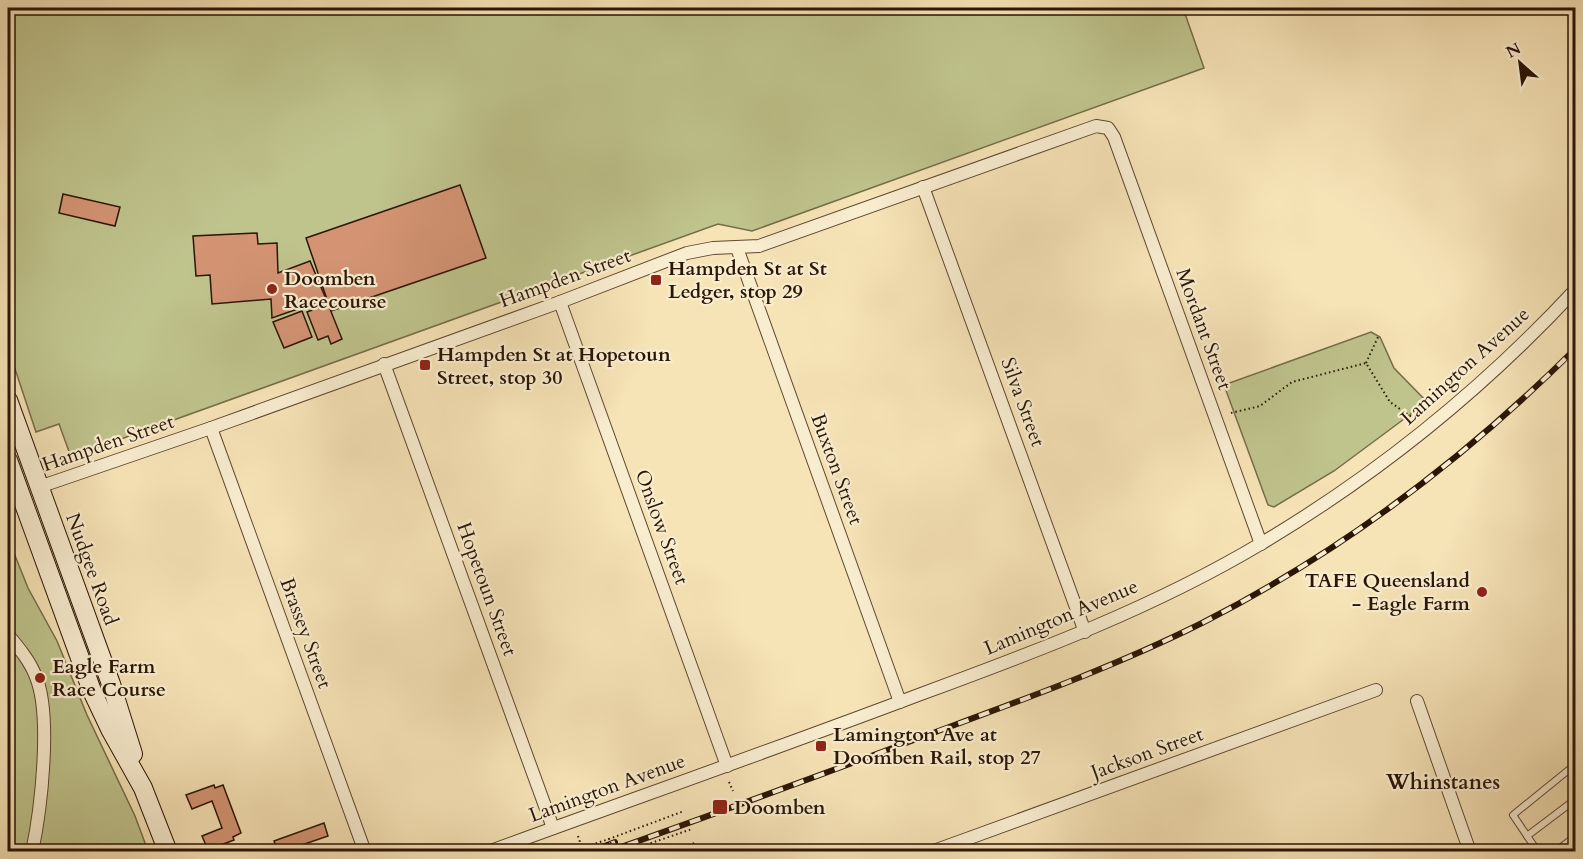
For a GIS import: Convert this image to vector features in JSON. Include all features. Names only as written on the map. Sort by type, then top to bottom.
[{"type":"main road","name":"Nudgee Road","points":[[8,400],[111,684],[143,788],[168,852]]},
{"type":"main road","name":"Nudgee Road","points":[[8,460],[14,495],[92,691],[143,788]]},
{"type":"main road","points":[[14,495],[39,487]]},
{"type":"street","name":"Hampden Street","points":[[39,487],[211,428],[560,302],[687,253],[713,248],[759,246],[1096,126],[1108,128]]},
{"type":"street","name":"Mordant Street","points":[[1108,128],[1114,137],[1261,544]]},
{"type":"street","name":"Silva Street","points":[[923,187],[1085,632]]},
{"type":"street","name":"Buxton Street","points":[[737,248],[900,702]]},
{"type":"street","name":"Lamington Avenue","points":[[489,852],[1085,632],[1203,575],[1261,544],[1357,481],[1431,425],[1494,371],[1575,289]]},
{"type":"street","name":"Onslow Street","points":[[560,302],[727,766]]},
{"type":"street","name":"Hopetoun Street","points":[[384,364],[553,828]]},
{"type":"street","name":"Brassey Street","points":[[211,428],[365,852]]},
{"type":"street","points":[[8,635],[28,661],[36,676],[44,703],[39,808],[32,852]]},
{"type":"street","name":"Jackson Street","points":[[931,852],[953,848],[1376,690]]},
{"type":"street","points":[[1417,701],[1470,852]]},
{"type":"lane","points":[[1538,852],[1513,815],[1575,764]]},
{"type":"lane","points":[[1527,836],[1575,799]]},
{"type":"lane","points":[[1555,852],[1575,836]]},
{"type":"path","points":[[1366,363],[1378,337]]},
{"type":"path","points":[[1232,413],[1260,406],[1292,382],[1366,363]]},
{"type":"path","points":[[1366,363],[1390,402],[1413,418]]},
{"type":"path","points":[[729,782],[733,790]]},
{"type":"path","points":[[578,836],[582,848],[684,811]]},
{"type":"path","points":[[625,852],[692,829]]},
{"type":"path","points":[[609,838],[614,852]]},
{"type":"path","points":[[667,852],[695,843],[698,850]]},
{"type":"green space","name":"Doomben Racecourse","points":[[8,8],[1183,8],[1204,68],[752,231],[718,224],[71,457],[59,424],[36,432],[8,348]]},
{"type":"green space","points":[[1371,332],[1380,337],[1394,368],[1427,402],[1334,471],[1274,507],[1268,505],[1224,385]]},
{"type":"green space","name":"Eagle Farm Race Course","points":[[8,538],[28,588],[57,641],[87,715],[135,816],[148,851],[8,851]]},
{"type":"building","points":[[460,185],[486,258],[331,311],[306,238]]},
{"type":"building","points":[[63,194],[120,207],[115,226],[59,213]]},
{"type":"building","points":[[257,233],[258,244],[277,243],[278,273],[310,261],[326,299],[272,318],[271,299],[212,304],[210,275],[196,276],[193,236]]},
{"type":"building","points":[[328,304],[342,339],[331,344],[328,336],[318,340],[307,312]]},
{"type":"building","points":[[302,311],[312,337],[284,348],[273,322]]},
{"type":"building","points":[[214,785],[215,788],[223,785],[241,833],[233,837],[234,840],[208,850],[202,836],[222,828],[212,801],[192,809],[186,795]]},
{"type":"building","points":[[324,823],[328,836],[293,848],[294,852],[278,852],[274,841]]},
{"type":"railway","points":[[607,852],[1033,696],[1135,654],[1202,623],[1304,566],[1400,500],[1491,427],[1576,348]]},
{"type":"railway","points":[[589,852],[615,842]]},
{"type":"place","name":"Hampden St at St Ledger, stop 29","points":[[656,280]]},
{"type":"place","name":"Doomben Racecourse","points":[[272,289]]},
{"type":"place","name":"Hampden St at Hopetoun Street, stop 30","points":[[425,365]]},
{"type":"place","name":"TAFE Queensland - Eagle Farm","points":[[1482,592]]},
{"type":"place","name":"Eagle Farm Race Course","points":[[40,678]]},
{"type":"place","name":"Lamington Ave at Doomben Rail, stop 27","points":[[821,746]]},
{"type":"place","name":"Doomben","points":[[720,807]]},
{"type":"district","name":"Whinstanes","points":[[1443,782]]}]
